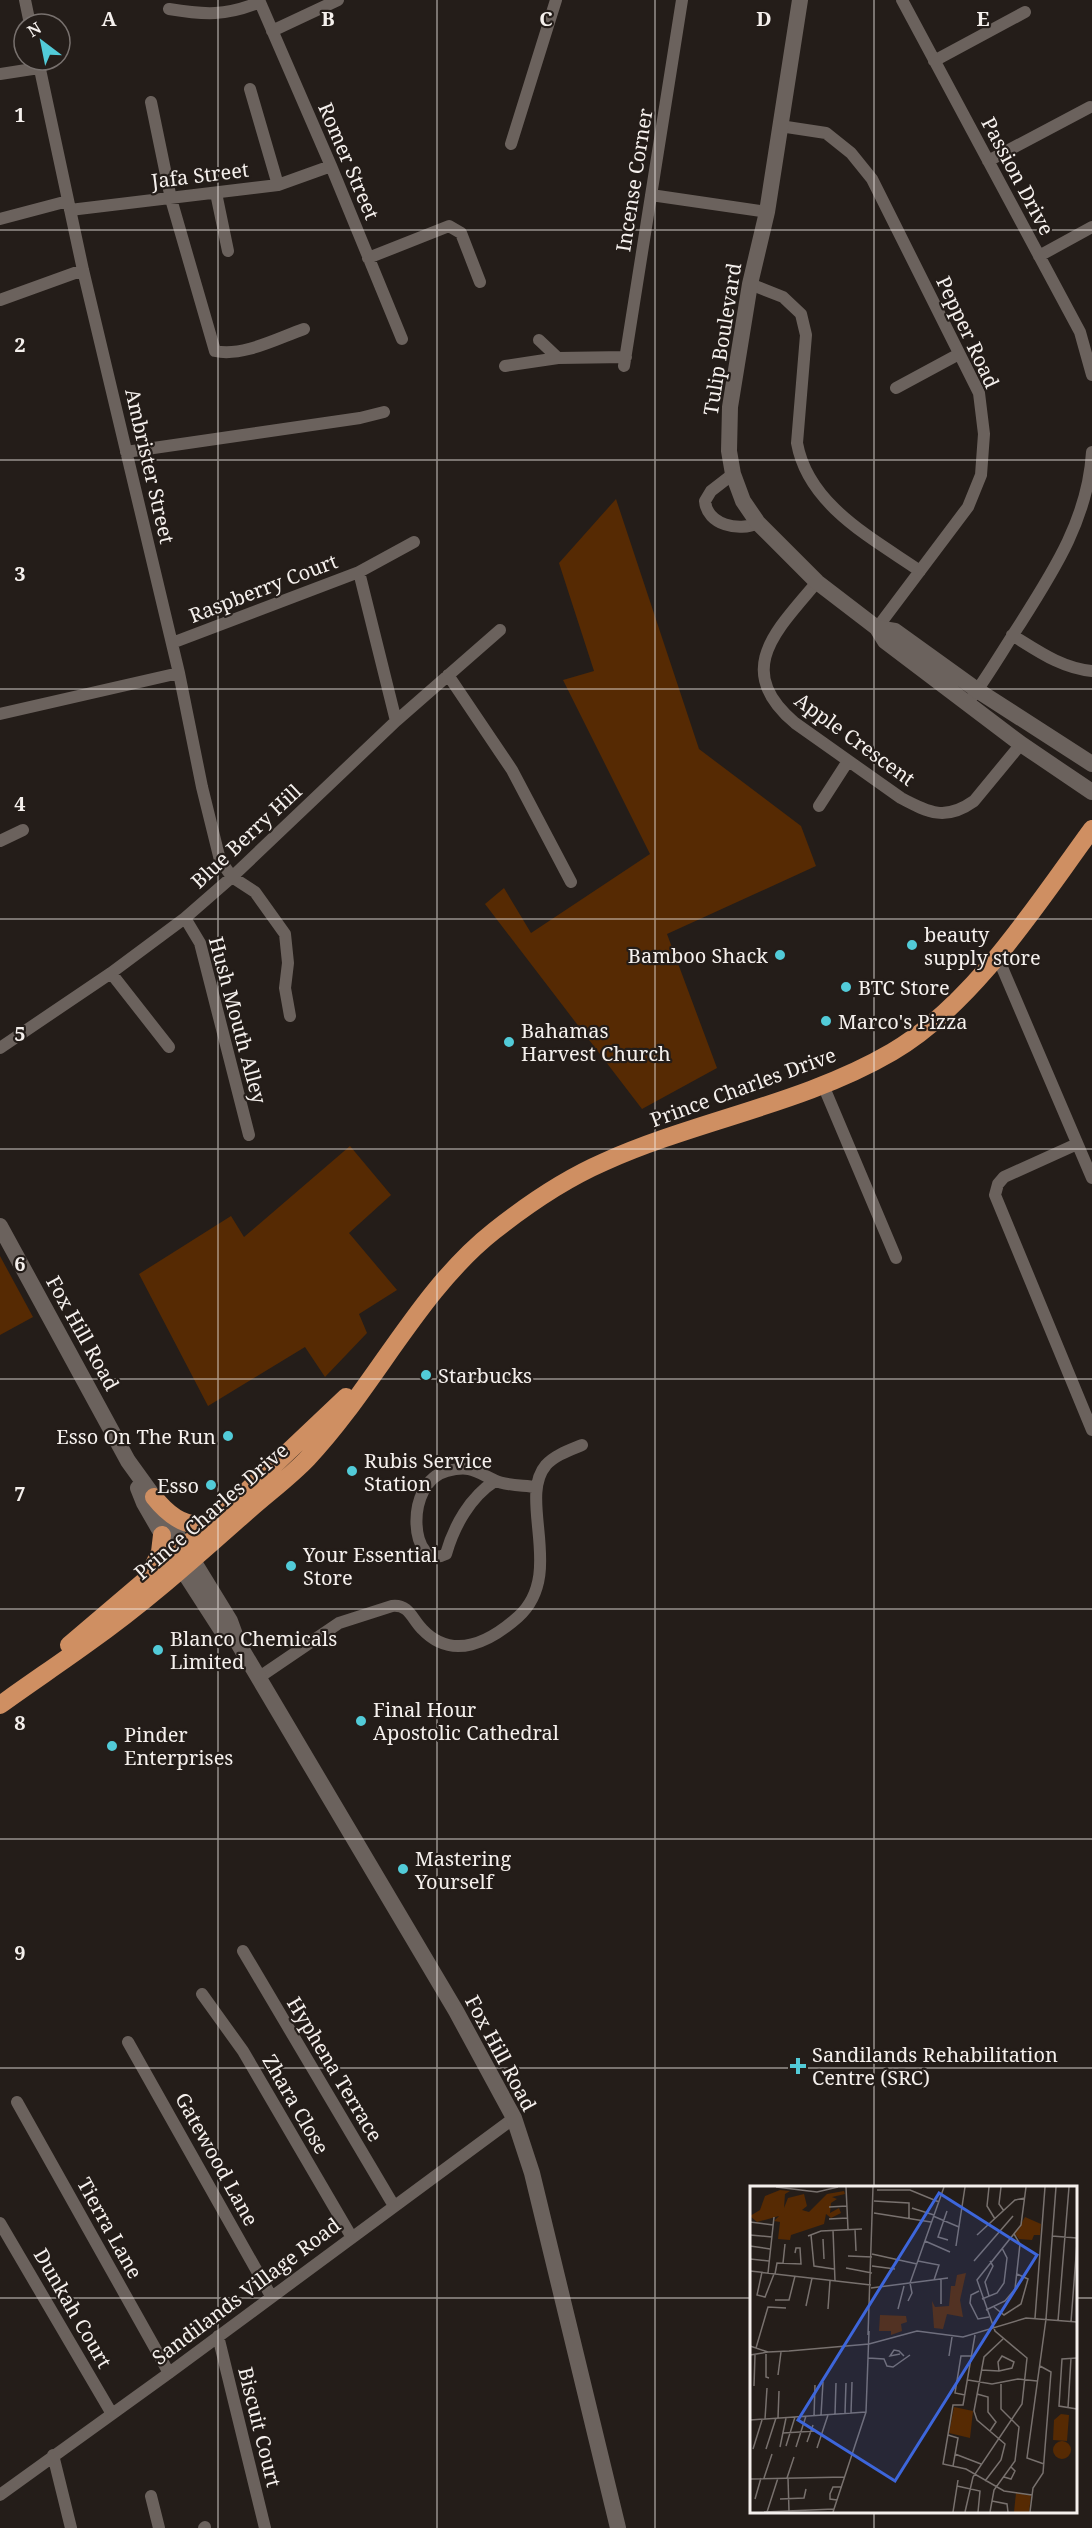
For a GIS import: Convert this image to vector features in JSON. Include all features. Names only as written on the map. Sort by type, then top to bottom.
[{"type":"highway","name":"Prince Charles Drive","points":[[0,1705],[41,1674],[90,1642],[183,1559],[305,1461],[336,1426],[439,1287],[490,1234],[540,1197],[604,1162],[823,1085],[872,1063],[903,1045],[948,1008],[998,958],[1092,829]]},
{"type":"highway","name":"Prince Charles Drive","points":[[41,1674],[81,1633],[145,1580],[183,1559],[216,1520],[386,1358]]},
{"type":"highway","points":[[154,1497],[165,1511],[184,1522],[201,1525],[216,1520]]},
{"type":"highway","points":[[145,1580],[155,1567],[162,1535]]},
{"type":"main road","name":"Tulip Boulevard","points":[[800,0],[767,212],[750,284],[730,407],[729,451],[733,474],[743,501],[758,523],[817,582],[877,628],[895,632],[973,697],[1022,744],[1092,792]]},
{"type":"main road","name":"Tulip Boulevard","points":[[973,697],[1092,765]]},
{"type":"main road","name":"Fox Hill Road","points":[[0,1226],[128,1461],[154,1497],[183,1559],[220,1628],[238,1643],[456,2011],[513,2118],[532,2173],[618,2528]]},
{"type":"main road","name":"Fox Hill Road","points":[[128,1461],[144,1503],[162,1535],[183,1559]]},
{"type":"street","points":[[272,31],[338,0]]},
{"type":"street","points":[[511,144],[556,0]]},
{"type":"street","name":"Incense Corner","points":[[558,358],[625,362],[682,0]]},
{"type":"street","name":"Passion Drive","points":[[902,0],[1080,332],[1092,375]]},
{"type":"street","points":[[170,9],[197,14],[220,14],[238,10],[259,1]]},
{"type":"street","name":"Romer Street","points":[[259,1],[331,166],[402,339]]},
{"type":"street","points":[[934,62],[1025,12]]},
{"type":"street","name":"Ambrister Street","points":[[40,72],[83,270],[179,673],[217,850],[220,860],[232,878]]},
{"type":"street","points":[[250,89],[278,185]]},
{"type":"street","points":[[151,102],[171,199],[215,351],[225,353],[244,350],[304,329]]},
{"type":"street","points":[[988,161],[1090,107]]},
{"type":"street","name":"Pepper Road","points":[[780,126],[826,133],[851,153],[872,179],[979,393],[984,434],[981,475],[968,507],[877,628]]},
{"type":"street","name":"Jafa Street","points":[[0,219],[69,206],[171,199],[278,185],[331,166]]},
{"type":"street","points":[[216,193],[228,251]]},
{"type":"street","points":[[651,195],[767,212]]},
{"type":"street","points":[[368,258],[449,226],[461,232],[480,282]]},
{"type":"street","points":[[1039,256],[1092,227]]},
{"type":"street","points":[[0,300],[83,270]]},
{"type":"street","points":[[750,284],[783,297],[801,314],[806,335],[797,442],[800,458],[813,483],[831,506],[920,571]]},
{"type":"street","points":[[538,340],[558,358]]},
{"type":"street","points":[[896,388],[959,354]]},
{"type":"street","points":[[505,366],[558,358]]},
{"type":"street","points":[[126,452],[360,418],[384,412]]},
{"type":"street","points":[[973,697],[1053,572],[1071,538],[1085,498],[1092,452]]},
{"type":"street","points":[[733,474],[711,491],[705,501],[705,510],[713,518],[727,525],[747,528],[758,523]]},
{"type":"street","points":[[359,572],[414,542]]},
{"type":"street","name":"Raspberry Court","points":[[172,644],[359,572],[396,721]]},
{"type":"street","name":"Apple Crescent","points":[[817,582],[770,641],[765,658],[764,678],[767,691],[782,713],[902,798],[918,807],[942,814],[964,808],[974,801],[1022,744]]},
{"type":"street","name":"Blue Berry Hill","points":[[0,1048],[111,973],[185,918],[232,878],[396,721],[500,630]]},
{"type":"street","points":[[1012,635],[1062,665],[1092,671]]},
{"type":"street","points":[[0,714],[179,673]]},
{"type":"street","points":[[448,675],[512,770],[571,882]]},
{"type":"street","points":[[819,806],[848,760]]},
{"type":"street","points":[[0,841],[23,830]]},
{"type":"street","points":[[232,878],[255,892],[285,934],[288,963],[285,988],[290,1016]]},
{"type":"street","name":"Hush Mouth Alley","points":[[185,918],[200,943],[249,1135]]},
{"type":"street","points":[[998,958],[1092,1178]]},
{"type":"street","points":[[111,973],[169,1047]]},
{"type":"street","points":[[823,1085],[896,1258]]},
{"type":"street","points":[[1077,1144],[1004,1178],[998,1184],[995,1195],[1092,1430]]},
{"type":"street","points":[[258,1678],[339,1623],[392,1606],[397,1605],[407,1610],[423,1630],[440,1642],[451,1646],[474,1645],[507,1627],[523,1613],[534,1595],[540,1574],[541,1544],[536,1487],[539,1475],[556,1456],[582,1445]]},
{"type":"street","points":[[495,1481],[473,1498],[450,1541],[446,1554],[439,1558],[432,1557],[425,1551],[415,1526],[421,1493],[428,1481],[445,1471],[479,1470],[495,1481],[536,1487]]},
{"type":"street","name":"Hyphena Terrace","points":[[243,1951],[394,2206]]},
{"type":"street","name":"Zhara Close","points":[[202,1994],[243,2051],[351,2236]]},
{"type":"street","name":"Gatewood Lane","points":[[128,2042],[271,2296]]},
{"type":"street","name":"Tierra Lane","points":[[17,2102],[169,2373]]},
{"type":"street","name":"Sandilands Village Road","points":[[0,2495],[513,2118]]},
{"type":"street","name":"Dunkah Court","points":[[0,2223],[112,2414]]},
{"type":"street","name":"Biscuit Court","points":[[218,2336],[265,2528]]},
{"type":"street","points":[[53,2456],[71,2528]]},
{"type":"street","points":[[151,2496],[159,2528]]},
{"type":"shaded area","points":[[616,499],[699,749],[801,826],[816,866],[667,934],[717,1068],[642,1109],[485,904],[504,888],[531,933],[650,854],[563,680],[594,671],[559,563]]},
{"type":"shaded area","points":[[350,1146],[391,1195],[349,1233],[397,1290],[359,1314],[367,1333],[325,1377],[305,1347],[208,1406],[139,1274],[231,1216],[244,1237]]},
{"type":"shaded area","points":[[0,1256],[33,1317],[0,1335]]},
{"type":"place","name":"beauty supply store","points":[[912,945]]},
{"type":"place","name":"Bamboo Shack","points":[[780,955]]},
{"type":"place","name":"BTC Store","points":[[846,987]]},
{"type":"place","name":"Marco's Pizza","points":[[826,1021]]},
{"type":"place","name":"Bahamas Harvest Church","points":[[509,1042]]},
{"type":"place","name":"Starbucks","points":[[426,1375]]},
{"type":"place","name":"Esso On The Run","points":[[228,1436]]},
{"type":"place","name":"Rubis Service Station","points":[[352,1471]]},
{"type":"place","name":"Esso","points":[[211,1485]]},
{"type":"place","name":"Your Essential Store","points":[[291,1566]]},
{"type":"place","name":"Blanco Chemicals Limited","points":[[158,1650]]},
{"type":"place","name":"Final Hour Apostolic Cathedral","points":[[361,1721]]},
{"type":"place","name":"Pinder Enterprises","points":[[112,1746]]},
{"type":"place","name":"Mastering Yourself","points":[[403,1869]]},
{"type":"place","name":"Sandilands Rehabilitation Centre (SRC)","points":[[798,2066]]}]
